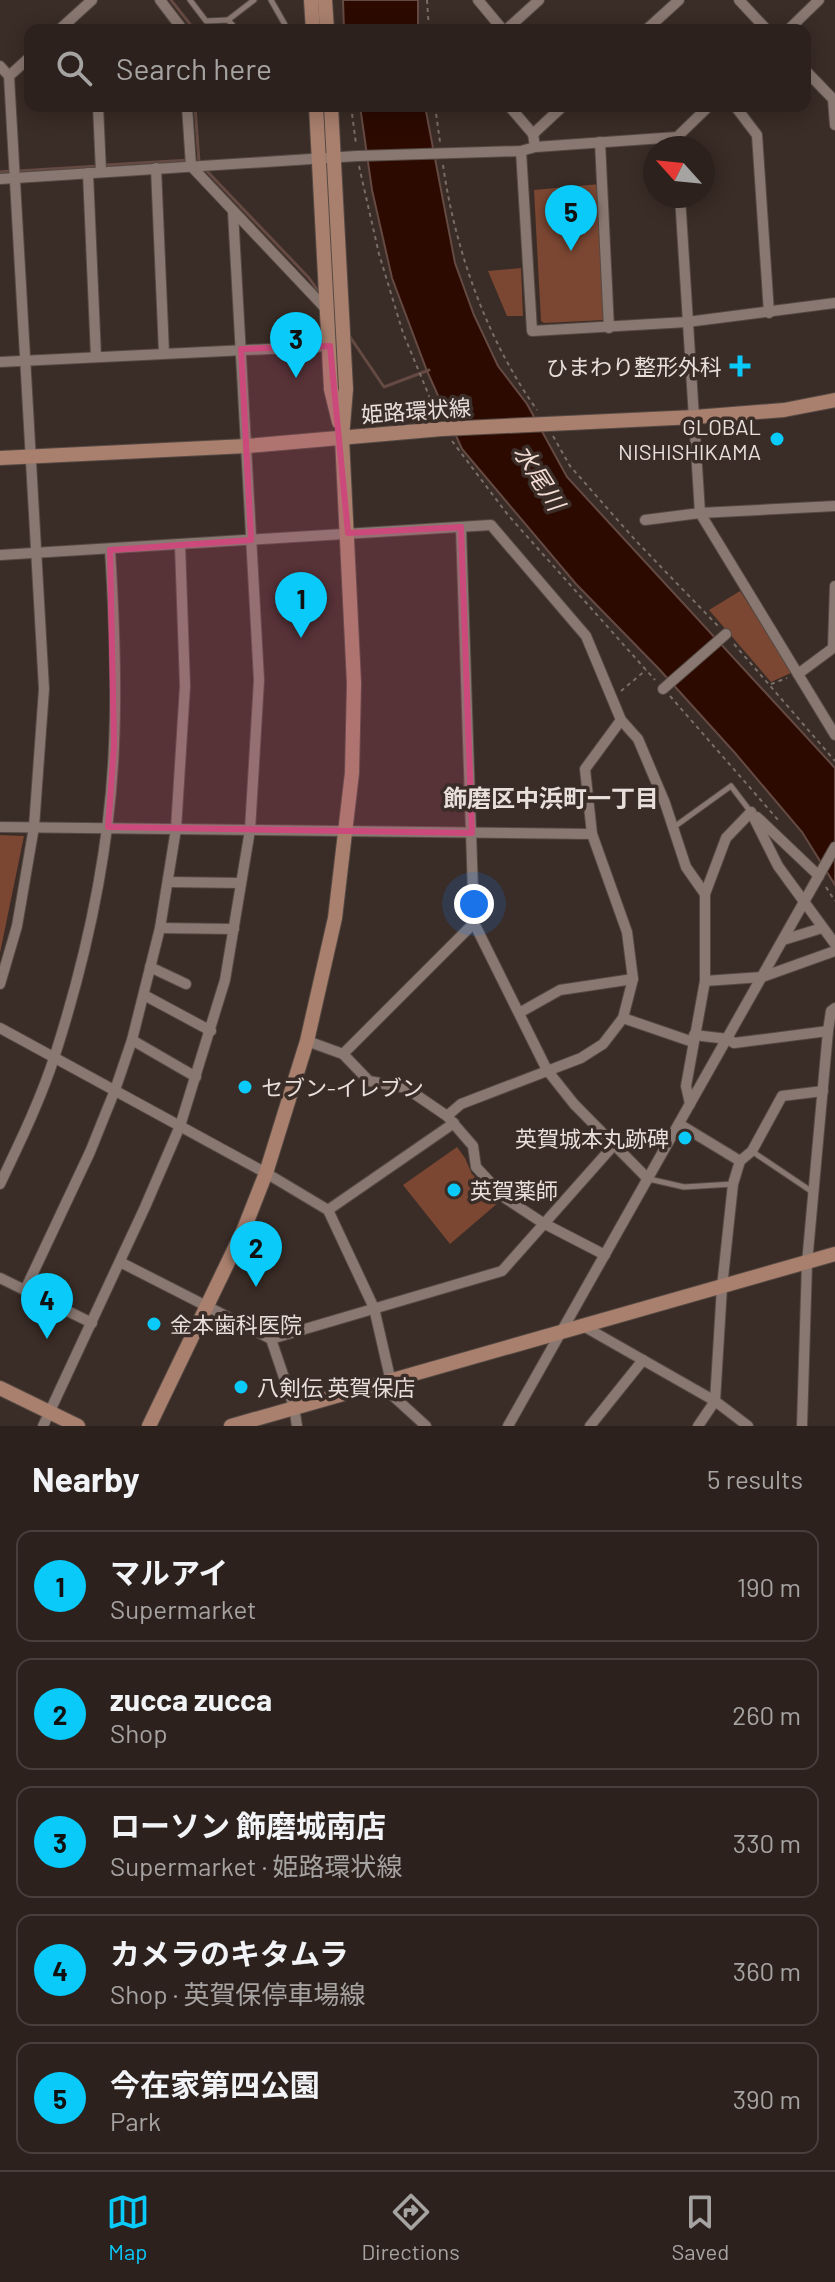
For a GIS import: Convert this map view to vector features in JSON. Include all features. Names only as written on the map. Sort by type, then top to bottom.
[{"type":"street","points":[[71,24],[92,0]]},
{"type":"street","points":[[160,0],[178,24]]},
{"type":"street","points":[[311,0],[313,24]]},
{"type":"street","points":[[325,0],[327,24]]},
{"type":"street","points":[[478,0],[499,24]]},
{"type":"street","points":[[511,24],[539,0]]},
{"type":"street","points":[[653,24],[679,0]]},
{"type":"street","points":[[739,0],[761,24]]},
{"type":"street","points":[[794,24],[819,0]]},
{"type":"street","points":[[9,76],[24,62]]},
{"type":"street","points":[[0,66],[9,76],[44,689],[34,827],[17,926],[0,984]]},
{"type":"street","points":[[811,76],[833,99],[835,125]]},
{"type":"street","points":[[98,112],[101,172]]},
{"type":"street","points":[[187,112],[191,166],[328,310]]},
{"type":"street","points":[[149,1426],[208,1306],[266,1173],[307,1041],[335,918],[347,830],[354,683],[342,438],[346,389],[326,159],[317,112]]},
{"type":"street","points":[[330,112],[326,159],[328,310],[331,389],[342,438]]},
{"type":"street","points":[[514,112],[533,134],[535,147]]},
{"type":"street","points":[[533,134],[557,112]]},
{"type":"street","points":[[682,136],[704,112]]},
{"type":"street","points":[[740,112],[757,135],[769,313]]},
{"type":"street","points":[[0,179],[357,156],[521,151],[600,142],[643,142]]},
{"type":"street","points":[[600,142],[609,328]]},
{"type":"street","points":[[521,151],[532,331],[687,322],[835,303]]},
{"type":"street","points":[[156,168],[164,353]]},
{"type":"street","points":[[88,173],[96,357]]},
{"type":"street","points":[[681,208],[700,513],[835,735]]},
{"type":"street","points":[[43,1426],[180,1126],[225,980],[250,830],[259,680],[233,212]]},
{"type":"street","points":[[0,362],[330,346]]},
{"type":"street","name":"姫路環状線","points":[[0,458],[247,446],[442,429],[695,417],[784,410],[835,400]]},
{"type":"street","points":[[645,520],[700,513],[835,506]]},
{"type":"street","points":[[0,555],[491,525],[586,636],[621,720],[638,739],[686,867],[705,894]]},
{"type":"street","points":[[461,527],[474,923],[547,1070],[574,1104],[648,1179]]},
{"type":"street","points":[[25,1290],[90,1152],[115,1090],[132,1040],[160,928],[176,829],[185,686],[180,545]]},
{"type":"street","points":[[0,1184],[55,1058],[87,944],[108,827],[114,745],[115,635],[110,550]]},
{"type":"street","points":[[798,674],[833,648],[835,586]]},
{"type":"street","points":[[663,689],[726,634]]},
{"type":"street","points":[[328,1210],[450,1120],[461,1104],[581,1058],[603,1044],[623,1018],[633,979],[627,932],[592,834],[585,769],[621,720]]},
{"type":"street","points":[[751,812],[819,876]]},
{"type":"street","points":[[690,1104],[686,1086],[705,981],[705,894],[726,838],[751,812]]},
{"type":"street","points":[[751,812],[778,866],[835,944]]},
{"type":"street","points":[[0,827],[592,834]]},
{"type":"street","points":[[508,1426],[835,847]]},
{"type":"street","points":[[169,882],[241,883]]},
{"type":"street","points":[[343,1054],[474,923]]},
{"type":"street","points":[[160,928],[234,929]]},
{"type":"street","points":[[783,940],[822,928]]},
{"type":"street","points":[[705,981],[762,977],[835,951]]},
{"type":"street","points":[[150,967],[186,984]]},
{"type":"street","points":[[519,1013],[560,990],[633,979]]},
{"type":"street","points":[[144,995],[211,1031]]},
{"type":"street","points":[[802,1426],[807,1263],[828,1031],[831,1011],[835,1008]]},
{"type":"street","points":[[623,1018],[694,1039],[728,1039],[734,1043],[828,1031]]},
{"type":"street","points":[[0,1028],[328,1210],[374,1308],[386,1383],[426,1426]]},
{"type":"street","points":[[132,1040],[196,1077]]},
{"type":"street","points":[[307,1041],[343,1054],[369,1081],[406,1088],[450,1120],[473,1146],[476,1167],[505,1198],[543,1223],[605,1255]]},
{"type":"street","points":[[698,1426],[715,1401],[722,1287],[733,1184],[740,1161],[752,1151],[782,1096],[823,1091]]},
{"type":"street","points":[[679,1124],[740,1161]]},
{"type":"street","points":[[271,1339],[502,1271],[613,1146]]},
{"type":"street","points":[[231,1426],[835,1254]]},
{"type":"street","points":[[120,1262],[271,1339],[294,1407],[297,1426]]},
{"type":"street","points":[[0,1278],[92,1323]]},
{"type":"street","points":[[585,1327],[715,1401],[748,1426]]},
{"type":"street","points":[[590,1426],[643,1360]]},
{"type":"street","points":[[0,1388],[78,1426]]},
{"type":"lane","points":[[190,0],[206,21],[228,20],[254,0]]},
{"type":"lane","points":[[271,0],[285,24]]},
{"type":"lane","points":[[228,20],[232,24]]},
{"type":"lane","points":[[673,828],[731,786],[751,812]]},
{"type":"lane","points":[[752,1151],[813,1191]]},
{"type":"lane","points":[[648,1179],[684,1187],[733,1184]]},
{"type":"path","points":[[427,0],[429,24]]},
{"type":"path","points":[[352,112],[357,156],[379,254],[403,333],[442,429],[508,515],[699,727],[780,823]]},
{"type":"path","points":[[436,112],[450,201],[467,267],[494,334],[519,384],[548,425],[570,466],[636,541],[726,634],[835,761]]},
{"type":"path","points":[[611,700],[646,670]]},
{"type":"path","points":[[769,685],[798,674]]},
{"type":"path","points":[[819,876],[835,901]]},
{"type":"highlighted area","points":[[330,346],[348,533],[461,527],[472,833],[108,827],[114,745],[110,550],[251,540],[241,349]]},
{"type":"shaded area","points":[[600,184],[604,320],[544,323],[541,321],[534,190]]},
{"type":"shaded area","points":[[521,268],[523,316],[507,316],[488,271]]},
{"type":"shaded area","points":[[740,591],[793,672],[771,682],[709,610]]},
{"type":"shaded area","points":[[0,835],[24,836],[0,953]]},
{"type":"shaded area","points":[[457,1147],[472,1174],[499,1202],[450,1244],[403,1185]]},
{"type":"water","points":[[343,0],[418,0],[418,24],[344,24]]},
{"type":"water","name":"水尾川","points":[[361,112],[426,112],[455,263],[474,315],[498,366],[527,404],[567,477],[835,768],[835,885],[802,832],[735,753],[576,584],[462,449],[427,371],[392,278],[372,190]]},
{"type":"waterway","points":[[171,0],[190,24]]},
{"type":"waterway","points":[[195,112],[199,162]]},
{"type":"waterway","points":[[105,165],[190,160]]},
{"type":"waterway","points":[[18,171],[98,166]]},
{"type":"waterway","points":[[204,168],[309,278],[321,295]]},
{"type":"waterway","points":[[0,172],[10,171]]},
{"type":"waterway","points":[[348,334],[384,387],[429,370]]},
{"type":"place","name":"今在家第四公園","points":[[571,251]]},
{"type":"place","name":"ひまわり整形外科","points":[[740,366]]},
{"type":"place","name":"ローソン 飾磨城南店","points":[[296,378]]},
{"type":"place","name":"GLOBAL NISHISHIKAMA","points":[[777,439]]},
{"type":"place","name":"マルアイ","points":[[301,638]]},
{"type":"place","name":"セブン-イレブン","points":[[245,1087]]},
{"type":"place","name":"英賀城本丸跡碑","points":[[685,1138]]},
{"type":"place","name":"英賀薬師","points":[[454,1190]]},
{"type":"place","name":"zucca zucca","points":[[256,1287]]},
{"type":"place","name":"金本歯科医院","points":[[154,1324]]},
{"type":"place","name":"カメラのキタムラ","points":[[47,1339]]},
{"type":"place","name":"八剣伝 英賀保店","points":[[241,1387]]},
{"type":"district","name":"飾磨区中浜町一丁目","points":[[551,797]]}]
